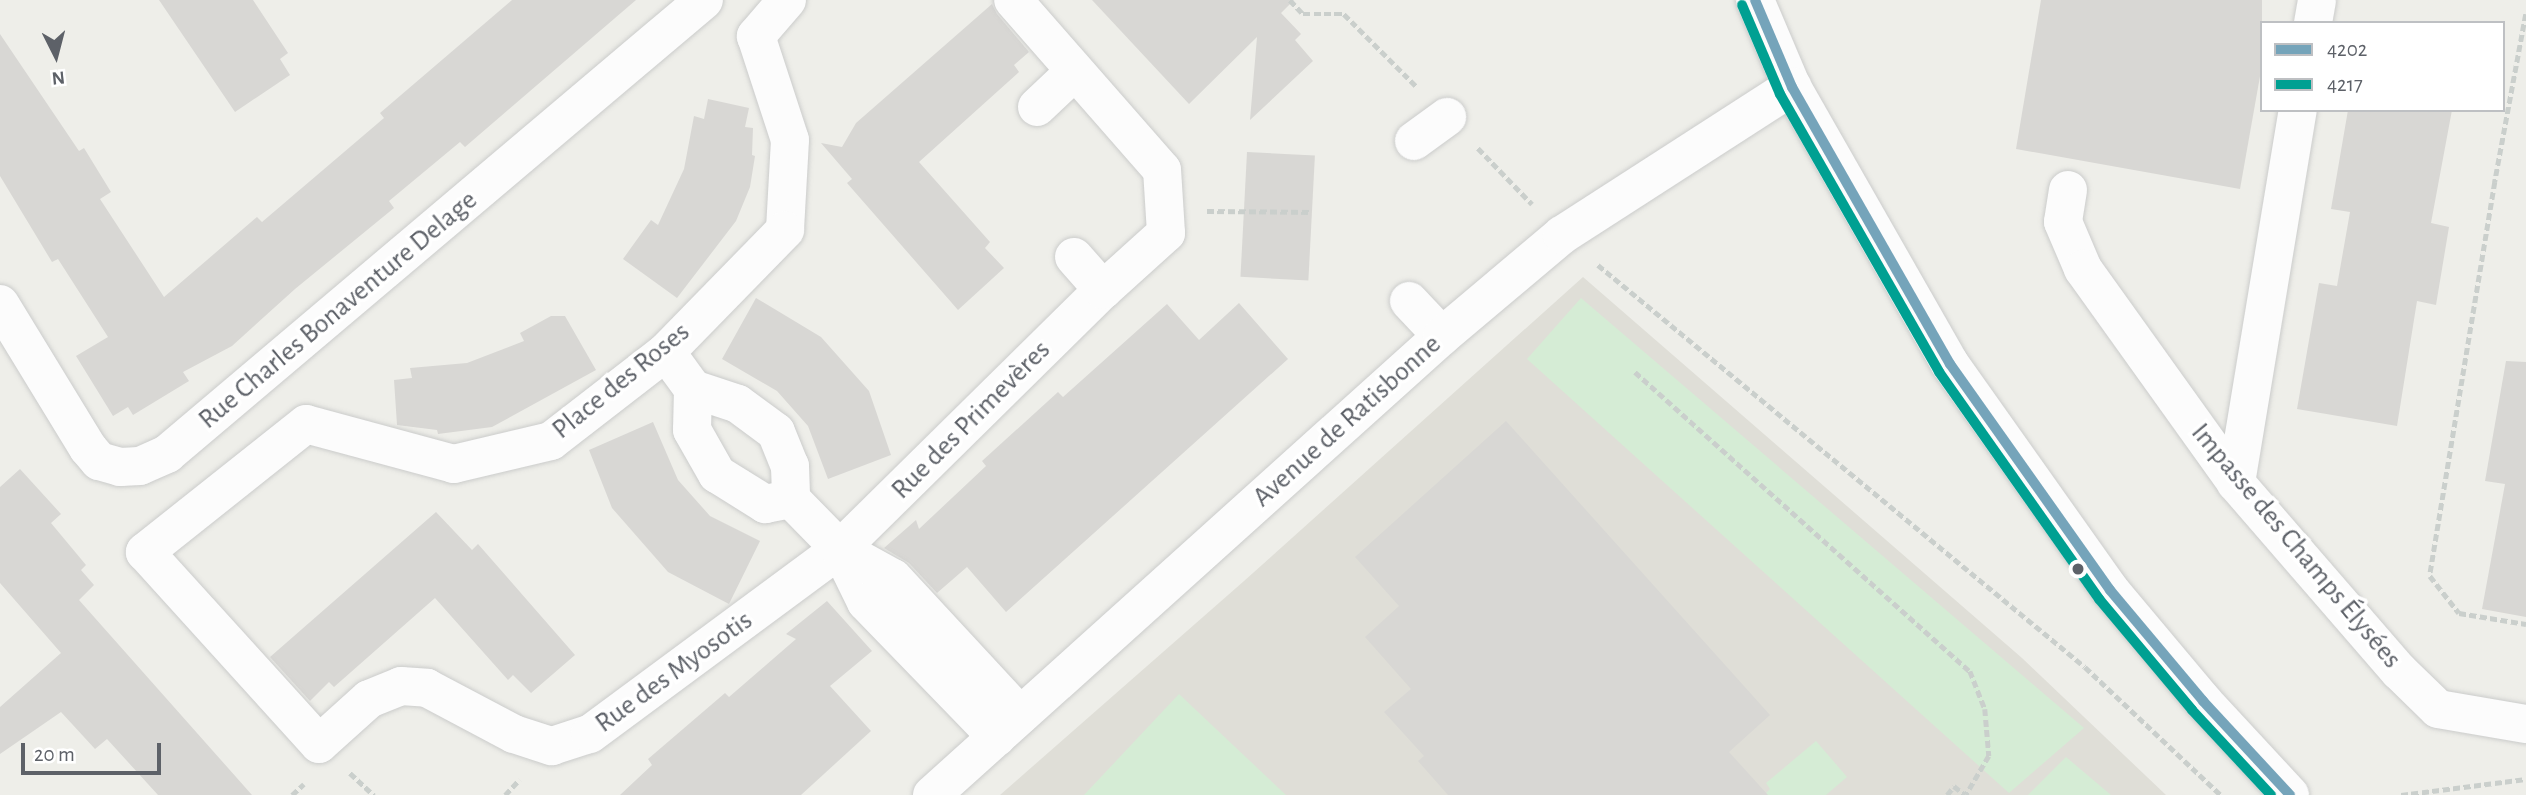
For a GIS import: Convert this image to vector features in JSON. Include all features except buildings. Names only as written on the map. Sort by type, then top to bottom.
[{"type":"street","name":"Rue Charles Bonaventure Delage","points":[[0,304],[88,448],[100,461],[120,467],[140,466],[167,454],[704,0]]},
{"type":"street","name":"Place des Roses","points":[[145,552],[306,424],[454,464],[551,441],[666,352],[785,230],[790,140],[756,36],[787,0]]},
{"type":"street","name":"Rue des Primevères","points":[[840,550],[1102,290],[1166,233],[1162,170],[1013,0]]},
{"type":"street","points":[[1755,0],[1791,87],[1950,364],[2110,590],[2203,701],[2290,795]]},
{"type":"street","points":[[2313,21],[2317,0]]},
{"type":"street","points":[[1037,107],[1074,72]]},
{"type":"street","name":"Avenue de Ratisbonne","points":[[932,795],[1442,336],[1562,235],[1791,87]]},
{"type":"street","points":[[2236,483],[2298,112]]},
{"type":"street","points":[[1414,141],[1447,117]]},
{"type":"street","name":"Impasse des Champs Élysées","points":[[2068,190],[2063,222],[2083,269],[2236,483],[2399,671],[2438,709],[2526,724]]},
{"type":"street","points":[[1074,257],[1102,290]]},
{"type":"street","points":[[1409,301],[1442,336]]},
{"type":"street","points":[[666,352],[693,389],[738,404],[776,432],[790,466],[792,499],[840,550],[866,603],[1008,726]]},
{"type":"street","points":[[693,389],[692,430],[717,474],[765,504],[792,499]]},
{"type":"street","name":"Rue des Myosotis","points":[[145,552],[319,744],[369,699],[401,686],[427,688],[514,734],[552,746],[590,734],[840,550]]},
{"type":"path","points":[[2526,14],[2430,576],[2459,612],[2526,625]]},
{"type":"path","points":[[1164,211],[1312,212]]},
{"type":"path","points":[[1562,235],[2085,667],[2221,795]]},
{"type":"path","points":[[1635,372],[1970,671],[1985,709],[1989,756],[1966,795],[1954,786],[1947,795]]},
{"type":"path","points":[[2401,795],[2526,779]]},
{"type":"shaded area","points":[[1583,277],[2022,658],[2166,795],[1000,795],[1244,581]]},
{"type":"green space","points":[[1581,298],[2084,728],[2009,793],[1527,359]]},
{"type":"green space","points":[[1179,694],[1286,795],[1084,795]]},
{"type":"green space","points":[[1816,741],[1847,777],[1826,795],[1764,795],[1770,789],[1766,783]]},
{"type":"green space","points":[[2066,757],[2111,795],[2028,795]]},
{"type":"transit line","name":"4202","points":[[1755,0],[1792,87],[1950,364],[2110,590],[2203,701],[2290,795]]},
{"type":"transit line","name":"4217","points":[[1742,5],[1780,94],[1939,372],[2099,599],[2192,710],[2271,795]]}]
